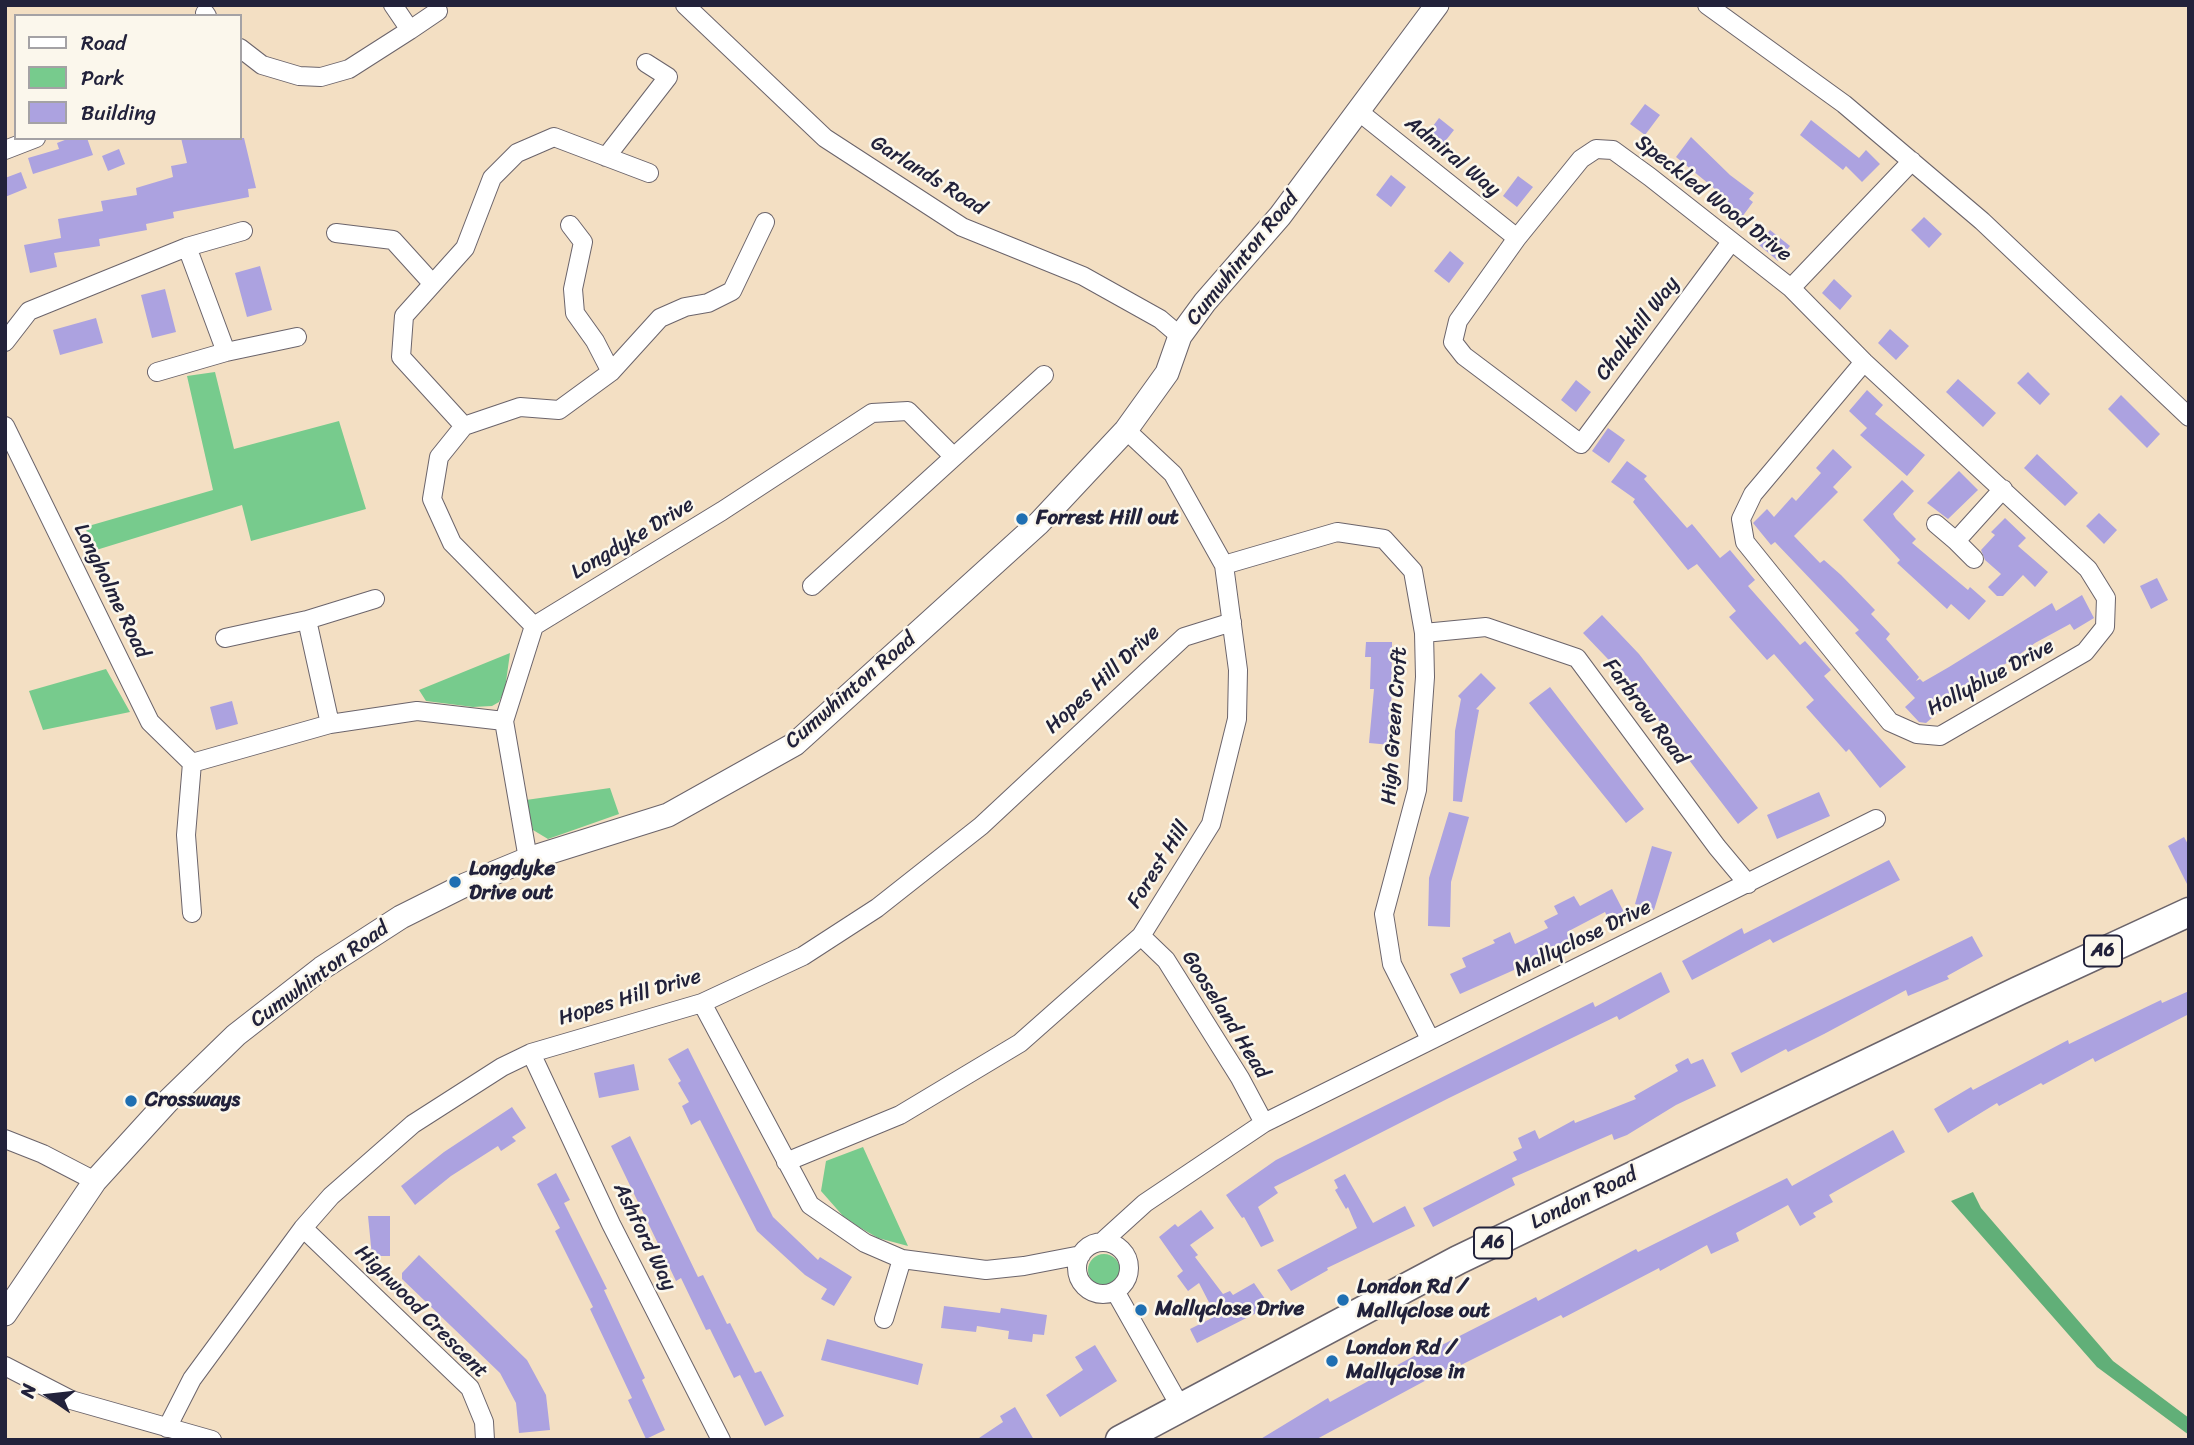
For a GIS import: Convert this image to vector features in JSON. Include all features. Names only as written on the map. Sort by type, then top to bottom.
[{"type":"main road","name":"London Road","points":[[1119,1440],[1157,1431],[1180,1406],[1458,1260],[2018,991],[2189,912]]},
{"type":"street","points":[[393,5],[410,30]]},
{"type":"street","name":"Garlands Road","points":[[685,5],[825,138],[962,227],[1083,276],[1160,318],[1180,337]]},
{"type":"street","name":"Cumwhinton Road","points":[[5,1314],[94,1181],[167,1102],[236,1035],[322,968],[401,917],[528,859],[668,815],[795,744],[1039,523],[1126,430],[1167,373],[1180,337],[1205,302],[1280,216],[1437,5]]},
{"type":"street","points":[[1707,5],[1844,104],[1982,220],[2189,417]]},
{"type":"street","points":[[242,50],[262,65],[299,76],[321,77],[349,69],[438,11]]},
{"type":"street","points":[[606,156],[668,77],[646,64]]},
{"type":"street","name":"Admiral Way","points":[[1359,111],[1517,238]]},
{"type":"street","points":[[464,426],[401,357],[404,316],[465,248],[492,178],[517,153],[554,137],[649,173]]},
{"type":"street","points":[[5,150],[31,140]]},
{"type":"street","name":"Speckled Wood Drive","points":[[1581,444],[1464,356],[1453,342],[1458,321],[1517,238],[1581,159],[1596,149],[1613,150],[1791,288]]},
{"type":"street","points":[[1791,288],[1912,161]]},
{"type":"street","points":[[528,859],[504,721],[534,626],[452,542],[432,499],[439,457],[464,426],[520,407],[559,410],[611,372],[660,318],[685,307],[708,303],[732,291],[765,222]]},
{"type":"street","points":[[570,225],[583,242],[573,289],[575,313],[595,341],[611,372]]},
{"type":"street","points":[[5,342],[29,311],[187,247],[243,231]]},
{"type":"street","points":[[336,233],[393,240],[432,283]]},
{"type":"street","name":"Chalkhill Way","points":[[1581,444],[1731,242]]},
{"type":"street","points":[[187,247],[226,352]]},
{"type":"street","name":"Hollyblue Drive","points":[[1791,288],[1864,362],[2088,569],[2106,598],[2105,627],[2085,652],[1940,736],[1917,734],[1890,722],[1745,542],[1741,519],[1753,494],[1864,362]]},
{"type":"street","points":[[157,372],[226,352],[297,337]]},
{"type":"street","points":[[812,586],[1044,374]]},
{"type":"street","name":"Longdyke Drive","points":[[534,626],[722,511],[872,413],[908,411],[954,457]]},
{"type":"street","name":"Longholme Road","points":[[5,426],[150,722],[192,763]]},
{"type":"street","name":"Forest Hill","points":[[786,1162],[900,1115],[1020,1043],[1141,936],[1211,824],[1237,719],[1238,670],[1224,565],[1173,474],[1126,430]]},
{"type":"street","points":[[1956,541],[2003,489]]},
{"type":"street","points":[[1936,524],[1974,559]]},
{"type":"street","name":"High Green Croft","points":[[1224,565],[1337,532],[1384,539],[1413,570],[1424,633],[1426,677],[1417,790],[1384,914],[1392,964],[1430,1039]]},
{"type":"street","points":[[225,638],[307,620],[375,599]]},
{"type":"street","points":[[307,620],[330,724]]},
{"type":"street","name":"Hopes Hill Drive","points":[[167,1428],[192,1379],[303,1228],[331,1196],[413,1125],[502,1067],[531,1053],[702,1003],[803,956],[877,908],[981,826],[1184,637],[1232,622]]},
{"type":"street","name":"Farbrow Road","points":[[1424,633],[1486,627],[1577,658],[1717,847],[1748,884]]},
{"type":"street","points":[[192,913],[186,835],[192,763],[330,724],[417,711],[504,721]]},
{"type":"street","name":"Mallyclose Drive","points":[[702,1003],[810,1205],[865,1243],[902,1259],[986,1270],[1024,1266],[1081,1255],[1086,1248],[1102,1242],[1146,1203],[1264,1123],[1876,819]]},
{"type":"street","name":"Gooseland Head","points":[[1141,936],[1166,960],[1240,1078],[1264,1123]]},
{"type":"street","name":"Ashford Way","points":[[531,1053],[611,1224],[721,1440]]},
{"type":"street","points":[[5,1139],[43,1154],[94,1181]]},
{"type":"street","name":"Highwood Crescent","points":[[303,1228],[470,1388],[484,1422],[485,1440]]},
{"type":"street","points":[[1081,1255],[1077,1269],[1082,1283],[1101,1294],[1115,1291],[1126,1280],[1128,1265],[1122,1251],[1102,1242]]},
{"type":"street","points":[[884,1319],[902,1259]]},
{"type":"street","points":[[1115,1291],[1180,1406]]},
{"type":"street","points":[[5,1366],[71,1400],[212,1440]]},
{"type":"green space","points":[[215,372],[234,449],[339,421],[366,509],[251,541],[242,505],[93,551],[85,527],[213,490],[187,376]]},
{"type":"green space","points":[[510,653],[505,689],[499,702],[492,706],[473,707],[426,701],[419,690]]},
{"type":"green space","points":[[106,669],[130,712],[43,730],[29,691]]},
{"type":"green space","points":[[610,788],[619,814],[548,839],[533,830],[526,800]]},
{"type":"green space","points":[[863,1147],[908,1246],[878,1238],[859,1227],[843,1216],[821,1191],[826,1161]]},
{"type":"green space","points":[[1973,1192],[1981,1208],[2113,1361],[2189,1418],[2189,1435],[2097,1367],[1951,1201]]},
{"type":"green space","points":[[1104,1254],[1116,1258],[1120,1270],[1116,1282],[1104,1286],[1092,1282],[1088,1270],[1092,1258]]},
{"type":"building","points":[[1645,104],[1660,115],[1645,135],[1630,124]]},
{"type":"building","points":[[1439,118],[1454,130],[1439,149],[1424,138]]},
{"type":"building","points":[[1811,120],[1859,158],[1866,150],[1880,164],[1862,182],[1846,166],[1843,170],[1800,135]]},
{"type":"building","points":[[1691,137],[1730,175],[1754,193],[1749,199],[1753,202],[1742,217],[1723,202],[1726,198],[1676,157]]},
{"type":"building","points":[[244,138],[256,188],[248,189],[249,197],[173,212],[174,218],[146,224],[147,230],[99,239],[100,246],[54,253],[57,267],[30,273],[24,245],[61,238],[58,219],[103,211],[101,201],[137,195],[136,188],[173,177],[171,166],[187,163],[181,140]]},
{"type":"building","points":[[65,140],[88,140],[93,155],[33,174],[28,158],[59,149],[57,143]]},
{"type":"building","points":[[119,149],[125,164],[108,171],[102,156]]},
{"type":"building","points":[[21,172],[27,188],[5,197],[5,178]]},
{"type":"building","points":[[1391,175],[1406,187],[1391,207],[1376,195]]},
{"type":"building","points":[[1518,176],[1533,187],[1517,207],[1503,196]]},
{"type":"building","points":[[1924,217],[1942,234],[1929,248],[1911,230]]},
{"type":"building","points":[[1770,230],[1790,246],[1778,261],[1759,245]]},
{"type":"building","points":[[1450,251],[1464,263],[1449,283],[1434,271]]},
{"type":"building","points":[[260,266],[272,310],[247,317],[235,273]]},
{"type":"building","points":[[1834,279],[1852,296],[1840,310],[1822,293]]},
{"type":"building","points":[[165,289],[176,332],[152,338],[141,295]]},
{"type":"building","points":[[96,318],[103,343],[60,355],[53,330]]},
{"type":"building","points":[[1890,329],[1909,346],[1896,360],[1878,343]]},
{"type":"building","points":[[2028,372],[2050,394],[2040,405],[2017,383]]},
{"type":"building","points":[[1958,379],[1996,413],[1983,427],[1946,392]]},
{"type":"building","points":[[1576,380],[1591,392],[1576,412],[1561,400]]},
{"type":"building","points":[[1867,390],[1883,405],[1875,414],[1925,455],[1907,476],[1860,435],[1867,428],[1849,411]]},
{"type":"building","points":[[2121,395],[2160,434],[2147,448],[2108,409]]},
{"type":"building","points":[[1608,428],[1625,440],[1609,463],[1592,451]]},
{"type":"building","points":[[1833,449],[1852,467],[1833,487],[1838,492],[1794,536],[1820,563],[1824,560],[1841,575],[1875,610],[1871,614],[1890,634],[1886,639],[1919,677],[1916,681],[1920,679],[1923,682],[2052,603],[2056,611],[2082,595],[2094,618],[2074,630],[2070,624],[2035,643],[2012,660],[1935,704],[1941,710],[1926,723],[1919,722],[1905,707],[1915,698],[1855,633],[1859,630],[1775,542],[1771,545],[1753,523],[1767,509],[1774,517],[1792,497],[1796,501],[1821,473],[1816,468]]},
{"type":"building","points":[[2037,454],[2078,493],[2065,506],[2024,468]]},
{"type":"building","points":[[1627,461],[1647,476],[1644,479],[1687,528],[1692,524],[1720,558],[1730,550],[1755,580],[1748,586],[1800,645],[1805,641],[1831,670],[1824,676],[1906,767],[1880,788],[1849,749],[1846,752],[1806,707],[1814,700],[1774,654],[1767,660],[1729,617],[1736,611],[1697,564],[1688,570],[1633,502],[1635,499],[1611,482]]},
{"type":"building","points":[[1959,471],[1978,490],[1948,519],[1927,503]]},
{"type":"building","points":[[1902,480],[1914,491],[1893,514],[1916,539],[1912,543],[1968,590],[1970,587],[1986,601],[1969,620],[1951,604],[1947,609],[1897,563],[1900,560],[1863,520]]},
{"type":"building","points":[[2099,513],[2117,530],[2104,544],[2086,526]]},
{"type":"building","points":[[2005,518],[2026,538],[2018,546],[2048,572],[2035,587],[2023,575],[2003,596],[1997,596],[1988,587],[2001,574],[1985,560],[1981,550],[1995,535],[1991,532]]},
{"type":"building","points":[[2157,578],[2168,600],[2151,609],[2140,586]]},
{"type":"building","points":[[1602,615],[1639,654],[1758,808],[1738,824],[1627,679],[1583,633]]},
{"type":"building","points":[[1366,642],[1392,642],[1391,745],[1369,743],[1374,689],[1370,689],[1371,657],[1365,657]]},
{"type":"building","points":[[1481,673],[1496,688],[1476,709],[1479,710],[1462,802],[1453,801],[1455,731],[1461,699],[1458,696]]},
{"type":"building","points":[[1550,687],[1644,809],[1626,823],[1529,703]]},
{"type":"building","points":[[232,701],[238,724],[216,730],[210,707]]},
{"type":"building","points":[[1819,792],[1830,816],[1777,839],[1767,815]]},
{"type":"building","points":[[1449,812],[1469,817],[1451,882],[1450,927],[1428,926],[1429,878]]},
{"type":"building","points":[[2184,837],[2189,846],[2189,888],[2168,846]]},
{"type":"building","points":[[1652,846],[1672,852],[1654,910],[1635,904]]},
{"type":"building","points":[[1889,860],[1900,880],[1773,943],[1770,939],[1692,980],[1682,961],[1742,928],[1744,934]]},
{"type":"building","points":[[1612,889],[1626,916],[1611,924],[1605,912],[1567,932],[1573,941],[1460,994],[1450,974],[1466,967],[1462,958],[1495,943],[1493,940],[1510,932],[1515,944],[1548,928],[1544,921],[1558,914],[1554,906],[1574,896],[1580,906]]},
{"type":"building","points":[[1972,936],[1983,956],[1947,976],[1949,979],[1908,996],[1906,990],[1824,1034],[1788,1052],[1786,1049],[1741,1073],[1731,1053]]},
{"type":"building","points":[[1661,972],[1670,992],[1619,1020],[1617,1016],[1274,1187],[1278,1193],[1258,1207],[1274,1241],[1261,1247],[1244,1217],[1242,1218],[1226,1195],[1276,1160],[1593,1002],[1595,1007]]},
{"type":"building","points":[[2189,991],[2189,1014],[2095,1062],[2093,1058],[1999,1106],[1997,1103],[1948,1133],[1934,1109],[1971,1087],[1973,1090],[2068,1040],[2069,1044],[2161,1000],[2162,1003]]},
{"type":"building","points":[[688,1048],[773,1217],[818,1260],[820,1257],[852,1277],[834,1306],[821,1299],[827,1289],[805,1275],[757,1231],[700,1120],[691,1125],[682,1106],[689,1102],[668,1059]]},
{"type":"building","points":[[1688,1058],[1691,1064],[1703,1059],[1716,1086],[1676,1105],[1627,1135],[1614,1140],[1612,1134],[1512,1178],[1515,1185],[1433,1227],[1423,1208],[1517,1160],[1513,1152],[1522,1148],[1518,1138],[1535,1130],[1539,1139],[1574,1120],[1575,1123],[1636,1099],[1634,1096],[1678,1071],[1675,1065]]},
{"type":"building","points":[[634,1064],[639,1090],[599,1098],[594,1073]]},
{"type":"building","points":[[512,1107],[526,1128],[512,1137],[516,1141],[501,1151],[498,1146],[451,1176],[415,1205],[401,1186],[444,1152]]},
{"type":"building","points":[[1893,1130],[1905,1152],[1829,1195],[1833,1202],[1813,1213],[1816,1217],[1800,1226],[1788,1205],[1736,1233],[1739,1241],[1711,1254],[1707,1245],[1563,1318],[1561,1315],[1461,1365],[1460,1362],[1315,1440],[1259,1440],[1328,1398],[1330,1402],[1434,1345],[1436,1348],[1536,1297],[1538,1301],[1636,1249],[1638,1252],[1787,1178],[1792,1186]]},
{"type":"building","points":[[630,1136],[698,1277],[703,1275],[755,1373],[761,1371],[784,1416],[765,1426],[740,1375],[734,1378],[710,1329],[706,1330],[681,1278],[676,1281],[611,1146]]},
{"type":"building","points":[[556,1173],[570,1200],[564,1203],[607,1289],[604,1290],[645,1378],[642,1380],[665,1430],[646,1439],[628,1400],[632,1398],[590,1309],[593,1307],[555,1231],[560,1228],[537,1184]]},
{"type":"building","points":[[1345,1174],[1373,1223],[1405,1206],[1415,1226],[1327,1268],[1328,1270],[1291,1291],[1277,1270],[1357,1228],[1348,1207],[1346,1209],[1335,1190],[1338,1188],[1334,1180]]},
{"type":"building","points":[[1201,1210],[1214,1228],[1190,1245],[1198,1255],[1195,1257],[1223,1294],[1230,1291],[1233,1295],[1254,1283],[1270,1306],[1197,1343],[1190,1329],[1216,1316],[1199,1283],[1188,1291],[1177,1276],[1183,1271],[1159,1237],[1175,1224],[1178,1227]]},
{"type":"building","points":[[368,1216],[390,1216],[390,1256],[372,1256]]},
{"type":"building","points":[[419,1255],[527,1360],[546,1395],[550,1430],[519,1433],[516,1403],[500,1373],[402,1279],[402,1273]]},
{"type":"building","points":[[944,1306],[1000,1313],[1001,1308],[1047,1315],[1044,1335],[1033,1334],[1032,1342],[1008,1339],[1009,1331],[977,1326],[976,1332],[941,1328]]},
{"type":"building","points":[[827,1339],[923,1364],[918,1385],[821,1360]]},
{"type":"building","points":[[1095,1345],[1117,1381],[1060,1417],[1046,1395],[1083,1370],[1075,1357]]},
{"type":"building","points":[[1015,1407],[1034,1440],[976,1440],[1003,1422],[1000,1416]]},
{"type":"place","name":"Forrest Hill out","points":[[1022,519]]},
{"type":"place","name":"Longdyke Drive out","points":[[455,882]]},
{"type":"place","name":"Crossways","points":[[131,1101]]},
{"type":"place","name":"London Rd / Mallyclose out","points":[[1343,1300]]},
{"type":"place","name":"Mallyclose Drive","points":[[1141,1310]]},
{"type":"place","name":"London Rd / Mallyclose in","points":[[1332,1361]]}]
